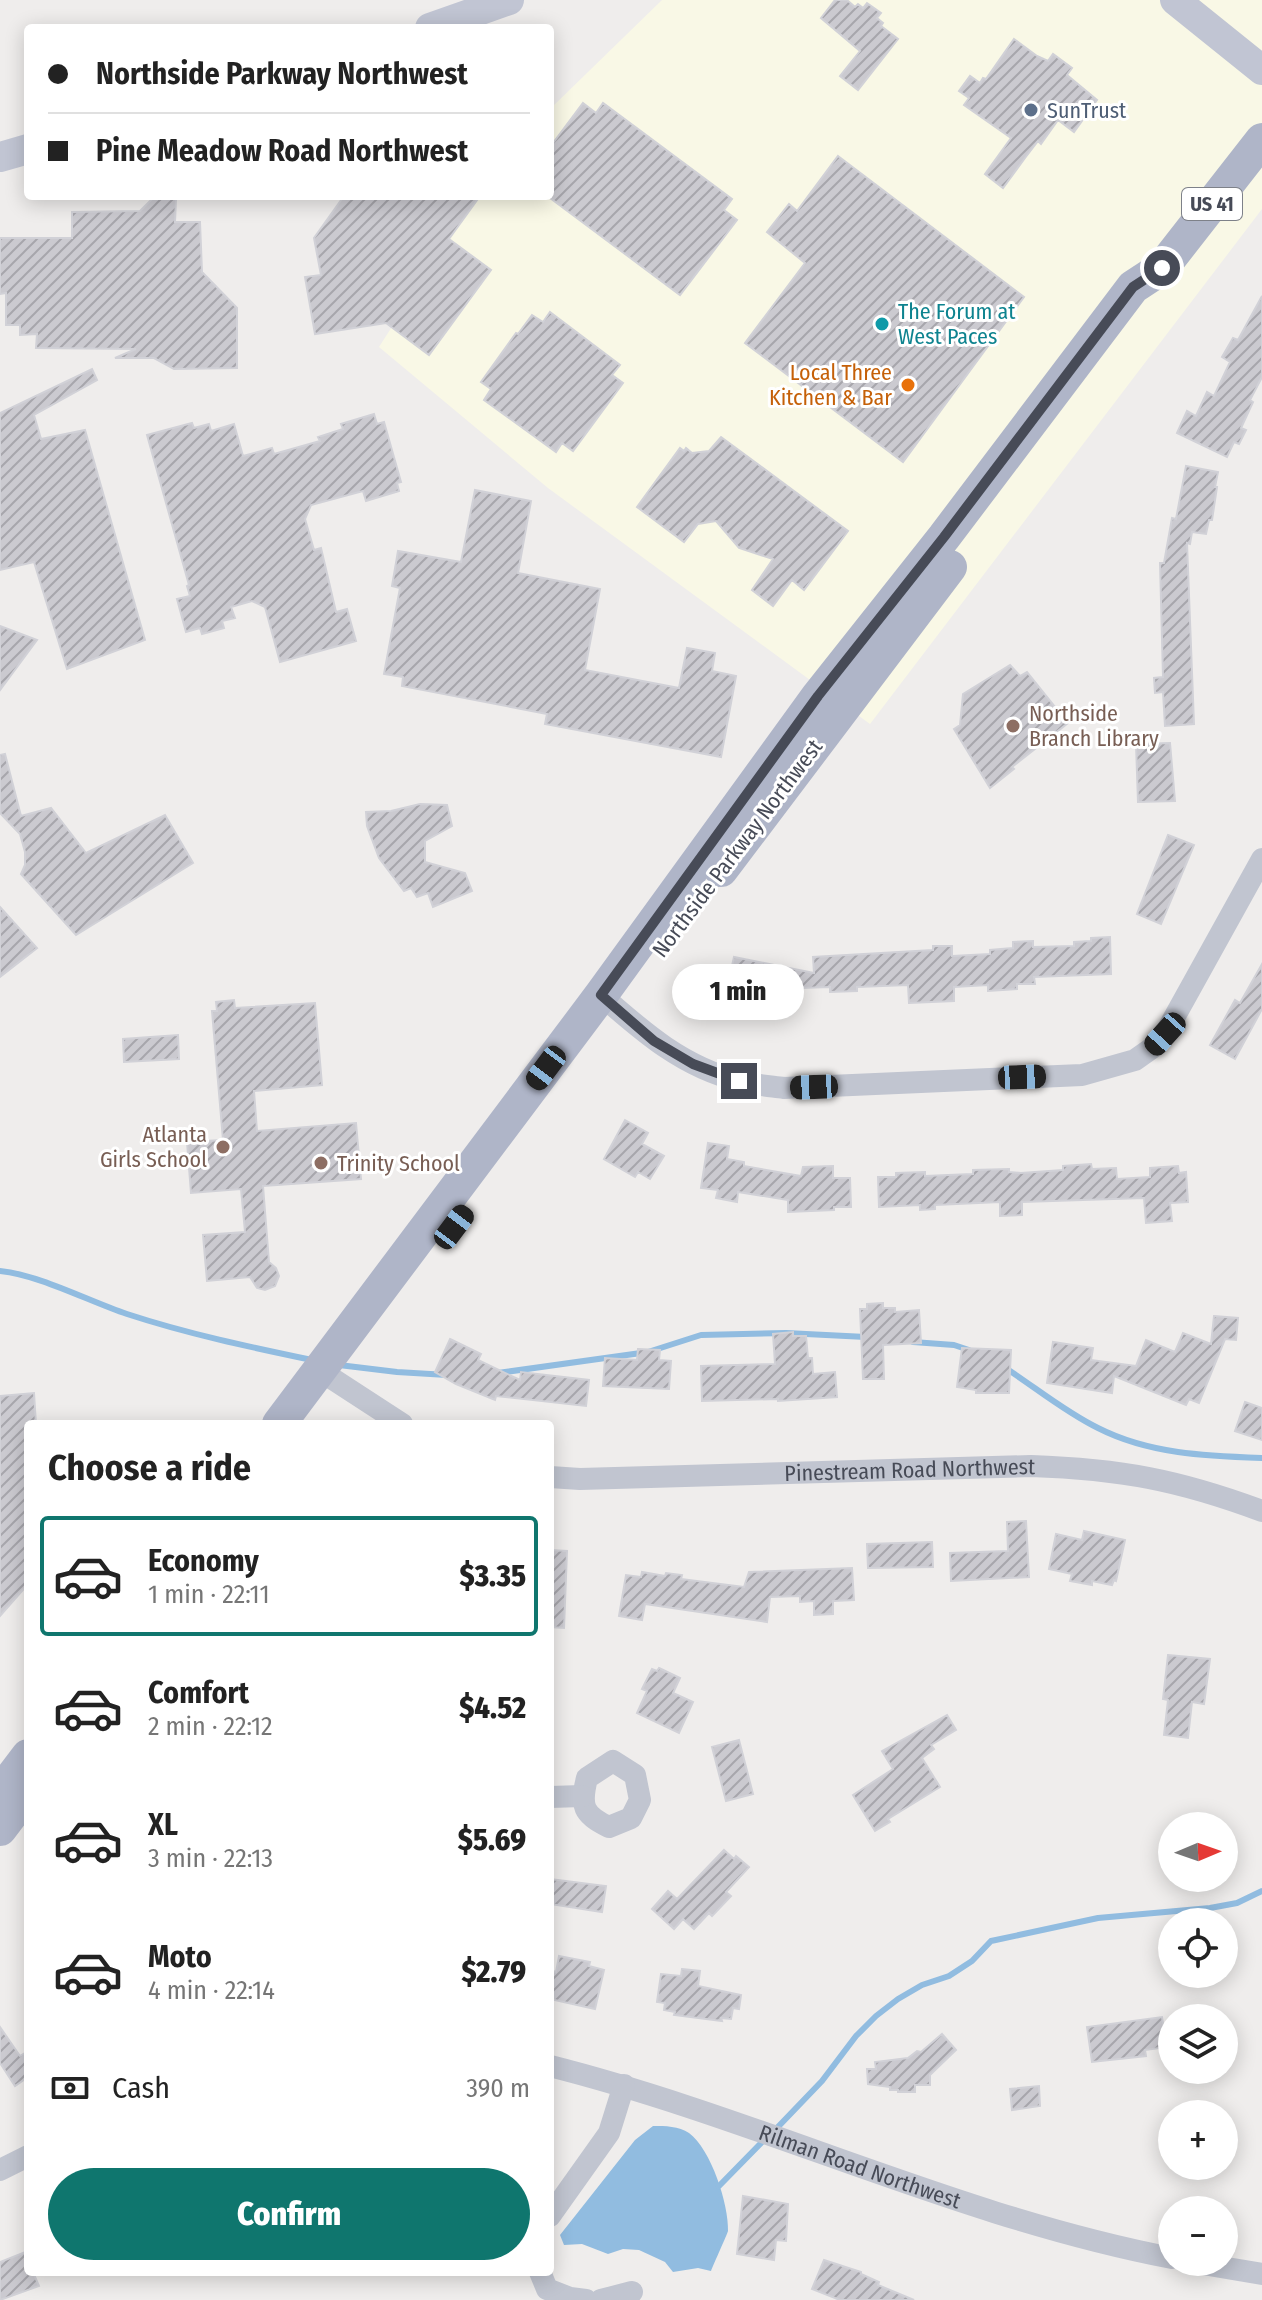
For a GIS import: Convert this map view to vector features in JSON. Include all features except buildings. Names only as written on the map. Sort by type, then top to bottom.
[{"type":"main road","points":[[441,24],[509,0]]},
{"type":"main road","points":[[1175,0],[1262,70]]},
{"type":"main road","name":"Northside Parkway Northwest","points":[[283,1420],[328,1376],[609,1002],[818,696],[944,537],[1133,287],[1162,268],[1262,140]]},
{"type":"main road","points":[[0,157],[24,150]]},
{"type":"main road","name":"Northside Parkway Northwest","points":[[308,1420],[328,1376]]},
{"type":"main road","points":[[0,1793],[24,1761]]},
{"type":"main road","points":[[0,1829],[24,1797]]},
{"type":"street","points":[[609,1002],[654,1041],[693,1064],[739,1081],[784,1088],[1082,1075],[1135,1060],[1165,1034],[1262,859]]},
{"type":"street","points":[[328,1376],[396,1420]]},
{"type":"street","name":"Pinestream Road Northwest","points":[[554,1477],[1031,1466],[1092,1468],[1178,1483],[1262,1511]]},
{"type":"street","points":[[554,1797],[582,1796]]},
{"type":"street","name":"Rilman Road Northwest","points":[[554,2067],[624,2085],[1004,2214],[1088,2239],[1158,2255]]},
{"type":"street","points":[[554,2210],[609,2133],[624,2085]]},
{"type":"street","points":[[0,2170],[24,2158]]},
{"type":"street","points":[[1238,2270],[1262,2274]]},
{"type":"street","points":[[542,2276],[547,2289],[570,2298],[586,2300]]},
{"type":"street","points":[[601,2300],[632,2292]]},
{"type":"shaded area","points":[[662,0],[1262,0],[1262,209],[870,724],[548,488],[379,347],[473,200],[554,200],[554,105]]},
{"type":"water","points":[[653,2126],[667,2126],[689,2133],[705,2151],[717,2178],[728,2231],[711,2271],[698,2268],[673,2272],[665,2262],[639,2250],[623,2249],[608,2254],[582,2244],[564,2245],[560,2235],[635,2140]]},
{"type":"waterway","points":[[0,1271],[31,1278],[173,1328],[312,1360]]},
{"type":"waterway","points":[[498,1373],[648,1352],[701,1335],[786,1333],[866,1337]]},
{"type":"waterway","points":[[913,1342],[954,1345],[969,1350]]},
{"type":"waterway","points":[[339,1365],[447,1375]]},
{"type":"waterway","points":[[1004,1367],[1074,1415],[1117,1437],[1178,1452],[1262,1458]]},
{"type":"waterway","points":[[775,2130],[822,2081],[856,2036],[876,2016],[922,1985],[949,1976],[972,1961],[991,1941],[1098,1918],[1210,1908],[1237,1903],[1262,1891]]},
{"type":"waterway","points":[[719,2186],[764,2140]]},
{"type":"place","name":"SunTrust","points":[[1031,110]]},
{"type":"place","name":"The Forum at West Paces","points":[[882,324]]},
{"type":"place","name":"Local Three Kitchen & Bar","points":[[908,385]]},
{"type":"place","name":"Northside Branch Library","points":[[1013,726]]},
{"type":"place","name":"Atlanta Girls School","points":[[223,1147]]},
{"type":"place","name":"Trinity School","points":[[321,1163]]},
{"type":"route","points":[[739,1081],[693,1064],[654,1041],[601,995],[818,696],[944,537],[1048,397],[1133,287],[1162,268]]}]
